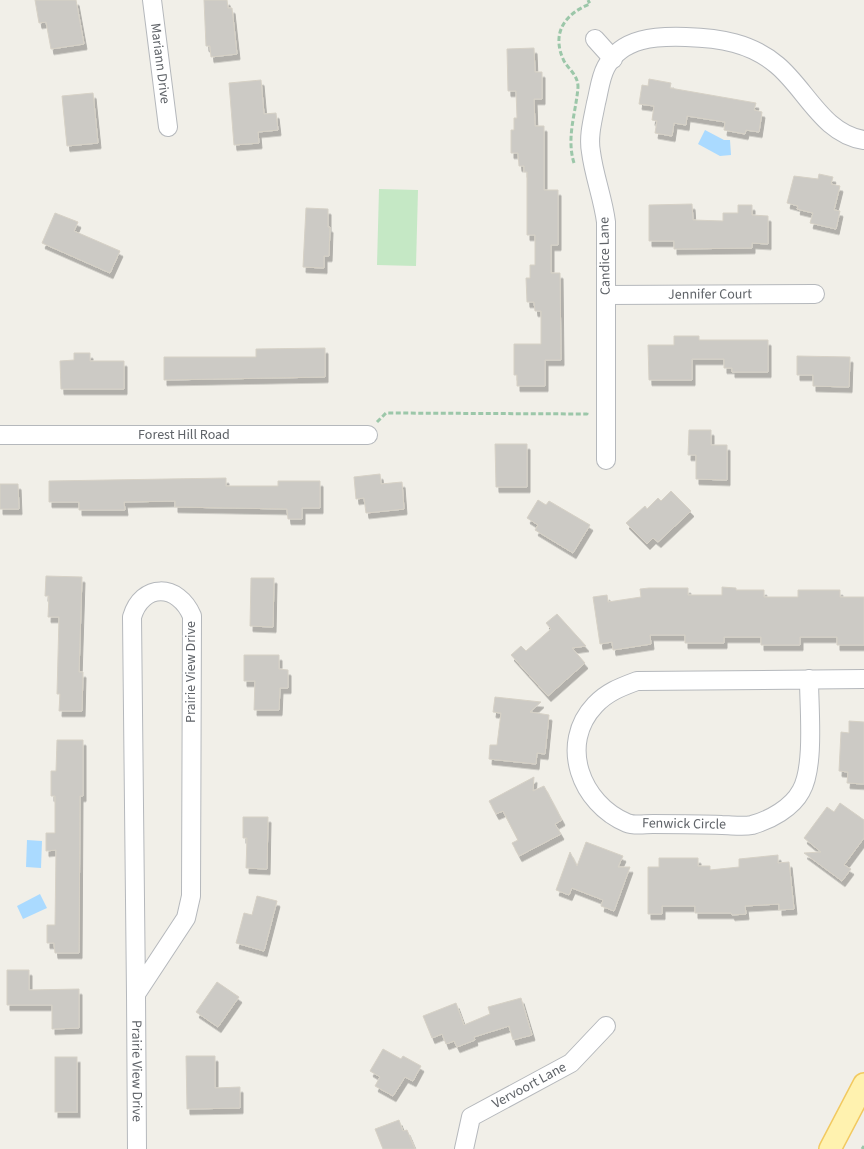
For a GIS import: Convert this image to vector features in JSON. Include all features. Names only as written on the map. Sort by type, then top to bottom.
[{"type":"main road","points":[[830,1149],[864,1084]]},
{"type":"street","name":"Mariann Drive","points":[[152,0],[168,127]]},
{"type":"street","name":"Candice Lane","points":[[606,460],[606,222],[603,197],[590,151],[591,126],[606,66],[621,51],[638,39],[659,36],[702,37],[730,41],[755,50],[778,65],[816,110],[835,128],[864,140]]},
{"type":"street","points":[[595,39],[613,59]]},
{"type":"street","name":"Jennifer Court","points":[[606,295],[815,294]]},
{"type":"street","name":"Forest Hill Road","points":[[0,436],[368,435]]},
{"type":"street","name":"Prairie View Drive","points":[[136,994],[186,918],[191,896],[192,616],[186,603],[177,595],[162,591],[146,595],[136,604],[132,618],[137,1149]]},
{"type":"street","name":"Fenwick Circle","points":[[809,679],[808,772],[801,792],[788,806],[772,818],[750,825],[629,824],[608,812],[591,797],[580,774],[575,750],[580,728],[594,706],[613,690],[637,681],[809,679],[864,679]]},
{"type":"street","name":"Vervoort Lane","points":[[464,1149],[471,1117],[572,1062],[606,1026]]},
{"type":"path","points":[[576,172],[571,155],[570,136],[578,85],[574,73],[565,62],[560,48],[560,30],[568,16],[590,4],[588,0]]},
{"type":"path","points":[[368,435],[386,413],[587,414],[587,405]]},
{"type":"green space","points":[[379,189],[418,190],[416,266],[377,265]]},
{"type":"water","points":[[705,130],[724,140],[730,140],[731,155],[720,156],[698,144]]},
{"type":"water","points":[[27,840],[42,841],[41,868],[26,867]]},
{"type":"water","points":[[40,894],[47,908],[23,919],[17,906]]},
{"type":"building","points":[[35,0],[76,0],[84,44],[51,49],[46,22],[39,23]]},
{"type":"building","points":[[204,0],[227,0],[228,8],[232,8],[237,54],[211,57],[210,46],[206,46]]},
{"type":"building","points":[[534,48],[535,72],[542,72],[542,99],[534,99],[535,126],[544,126],[544,190],[558,190],[558,245],[551,245],[551,273],[560,273],[561,360],[545,360],[545,386],[517,386],[517,375],[514,375],[514,344],[541,344],[541,311],[535,311],[534,302],[527,302],[526,278],[530,278],[530,265],[535,265],[535,235],[527,235],[527,172],[524,172],[524,166],[519,166],[518,153],[511,153],[511,130],[514,130],[514,118],[517,118],[516,91],[508,91],[507,49]]},
{"type":"building","points":[[649,79],[671,83],[670,88],[756,103],[754,110],[762,112],[759,132],[746,130],[745,134],[724,130],[725,122],[687,116],[686,125],[674,123],[672,136],[655,133],[657,121],[652,120],[654,106],[639,104],[642,85],[648,86]]},
{"type":"building","points":[[261,80],[264,114],[276,113],[278,130],[258,132],[259,143],[234,145],[229,83]]},
{"type":"building","points":[[93,93],[98,143],[67,146],[62,96]]},
{"type":"building","points":[[819,174],[833,177],[831,184],[840,186],[834,210],[840,211],[836,229],[810,223],[813,213],[797,209],[798,206],[787,203],[794,176],[818,179]]},
{"type":"building","points":[[692,204],[693,220],[723,221],[723,213],[738,213],[738,205],[752,205],[752,215],[768,216],[768,244],[752,243],[752,248],[674,249],[674,241],[649,241],[649,205]]},
{"type":"building","points":[[306,208],[328,209],[328,227],[330,227],[329,256],[324,256],[324,268],[303,267]]},
{"type":"building","points":[[55,213],[78,222],[74,231],[120,251],[110,273],[42,243]]},
{"type":"building","points":[[674,336],[699,336],[699,340],[768,340],[768,372],[732,372],[732,368],[724,368],[724,359],[692,359],[692,380],[649,380],[648,345],[674,345]]},
{"type":"building","points":[[325,348],[325,377],[164,380],[164,357],[256,357],[256,349]]},
{"type":"building","points":[[74,353],[90,353],[90,361],[124,361],[124,389],[61,389],[60,361],[74,360]]},
{"type":"building","points":[[797,356],[850,357],[849,387],[813,386],[813,375],[797,375]]},
{"type":"building","points":[[689,430],[711,430],[711,445],[727,445],[727,480],[696,479],[696,455],[688,455]]},
{"type":"building","points":[[495,444],[527,444],[527,487],[496,487]]},
{"type":"building","points":[[380,474],[381,484],[402,482],[404,509],[366,513],[364,498],[356,499],[354,477]]},
{"type":"building","points":[[226,478],[226,486],[278,486],[278,481],[320,481],[320,508],[302,508],[302,519],[288,519],[287,509],[175,507],[175,501],[124,502],[125,510],[79,510],[79,502],[49,502],[49,481]]},
{"type":"building","points":[[0,484],[18,484],[19,509],[0,509]]},
{"type":"building","points":[[671,491],[691,511],[658,542],[653,538],[647,544],[626,523],[645,506],[647,509],[658,498],[661,501]]},
{"type":"building","points":[[538,500],[546,505],[549,501],[590,525],[573,553],[535,530],[538,525],[527,518]]},
{"type":"building","points":[[46,576],[82,577],[79,672],[83,672],[82,711],[59,711],[60,694],[57,694],[59,617],[48,617],[49,596],[45,596]]},
{"type":"building","points":[[251,578],[274,578],[273,627],[250,626]]},
{"type":"building","points":[[722,587],[736,588],[736,590],[764,590],[764,597],[798,597],[798,590],[840,590],[840,597],[864,597],[864,645],[837,645],[837,637],[800,637],[800,645],[761,645],[761,637],[724,637],[724,643],[685,643],[685,635],[650,635],[651,644],[613,650],[612,642],[600,644],[593,597],[607,595],[608,602],[641,597],[640,589],[649,588],[688,588],[688,595],[722,595]]},
{"type":"building","points":[[557,614],[586,646],[572,648],[585,663],[548,696],[511,655],[521,646],[526,651],[551,629],[546,623]]},
{"type":"building","points":[[244,655],[279,655],[279,669],[288,670],[288,688],[280,688],[279,710],[254,710],[255,681],[244,681]]},
{"type":"building","points":[[495,697],[541,702],[530,712],[549,715],[545,754],[537,753],[536,764],[489,759],[490,745],[497,745],[501,713],[493,712]]},
{"type":"building","points":[[849,721],[864,722],[864,784],[847,783],[848,772],[839,771],[841,732],[849,733]]},
{"type":"building","points":[[57,740],[83,740],[83,796],[80,796],[79,953],[55,953],[54,943],[47,943],[47,925],[55,925],[56,850],[46,851],[46,833],[55,833],[55,796],[51,796],[51,771],[56,771]]},
{"type":"building","points":[[534,777],[533,791],[544,786],[562,820],[555,824],[561,834],[519,856],[512,843],[518,840],[503,811],[496,814],[489,801]]},
{"type":"building","points":[[840,803],[864,820],[864,838],[844,865],[851,869],[842,881],[804,853],[821,852],[804,838],[827,807],[834,812]]},
{"type":"building","points":[[243,817],[268,817],[267,869],[246,868],[247,838],[243,838]]},
{"type":"building","points":[[586,842],[623,856],[618,867],[630,867],[614,911],[601,906],[603,900],[572,888],[569,895],[556,890],[570,852],[577,866]]},
{"type":"building","points":[[778,855],[778,863],[789,862],[794,909],[779,910],[779,904],[745,906],[746,914],[732,915],[731,913],[695,913],[695,906],[662,906],[662,914],[648,914],[648,867],[659,867],[659,858],[698,858],[698,866],[710,866],[710,870],[739,867],[739,859]]},
{"type":"building","points":[[257,896],[277,901],[264,951],[236,943],[244,913],[252,915]]},
{"type":"building","points":[[7,970],[29,970],[29,990],[79,989],[79,1028],[52,1029],[52,1005],[7,1005]]},
{"type":"building","points":[[217,982],[239,997],[218,1027],[196,1012]]},
{"type":"building","points":[[521,998],[532,1035],[513,1040],[509,1026],[474,1037],[475,1040],[457,1047],[454,1041],[446,1044],[442,1034],[432,1038],[423,1016],[456,1003],[464,1025],[490,1014],[488,1007]]},
{"type":"building","points":[[383,1049],[401,1059],[403,1056],[421,1066],[413,1081],[405,1077],[393,1096],[375,1086],[380,1077],[370,1071]]},
{"type":"building","points":[[186,1056],[215,1056],[215,1088],[240,1087],[240,1108],[187,1109]]},
{"type":"building","points":[[55,1057],[77,1057],[77,1112],[55,1112]]},
{"type":"building","points":[[399,1120],[403,1131],[407,1130],[415,1149],[383,1149],[375,1129]]}]
